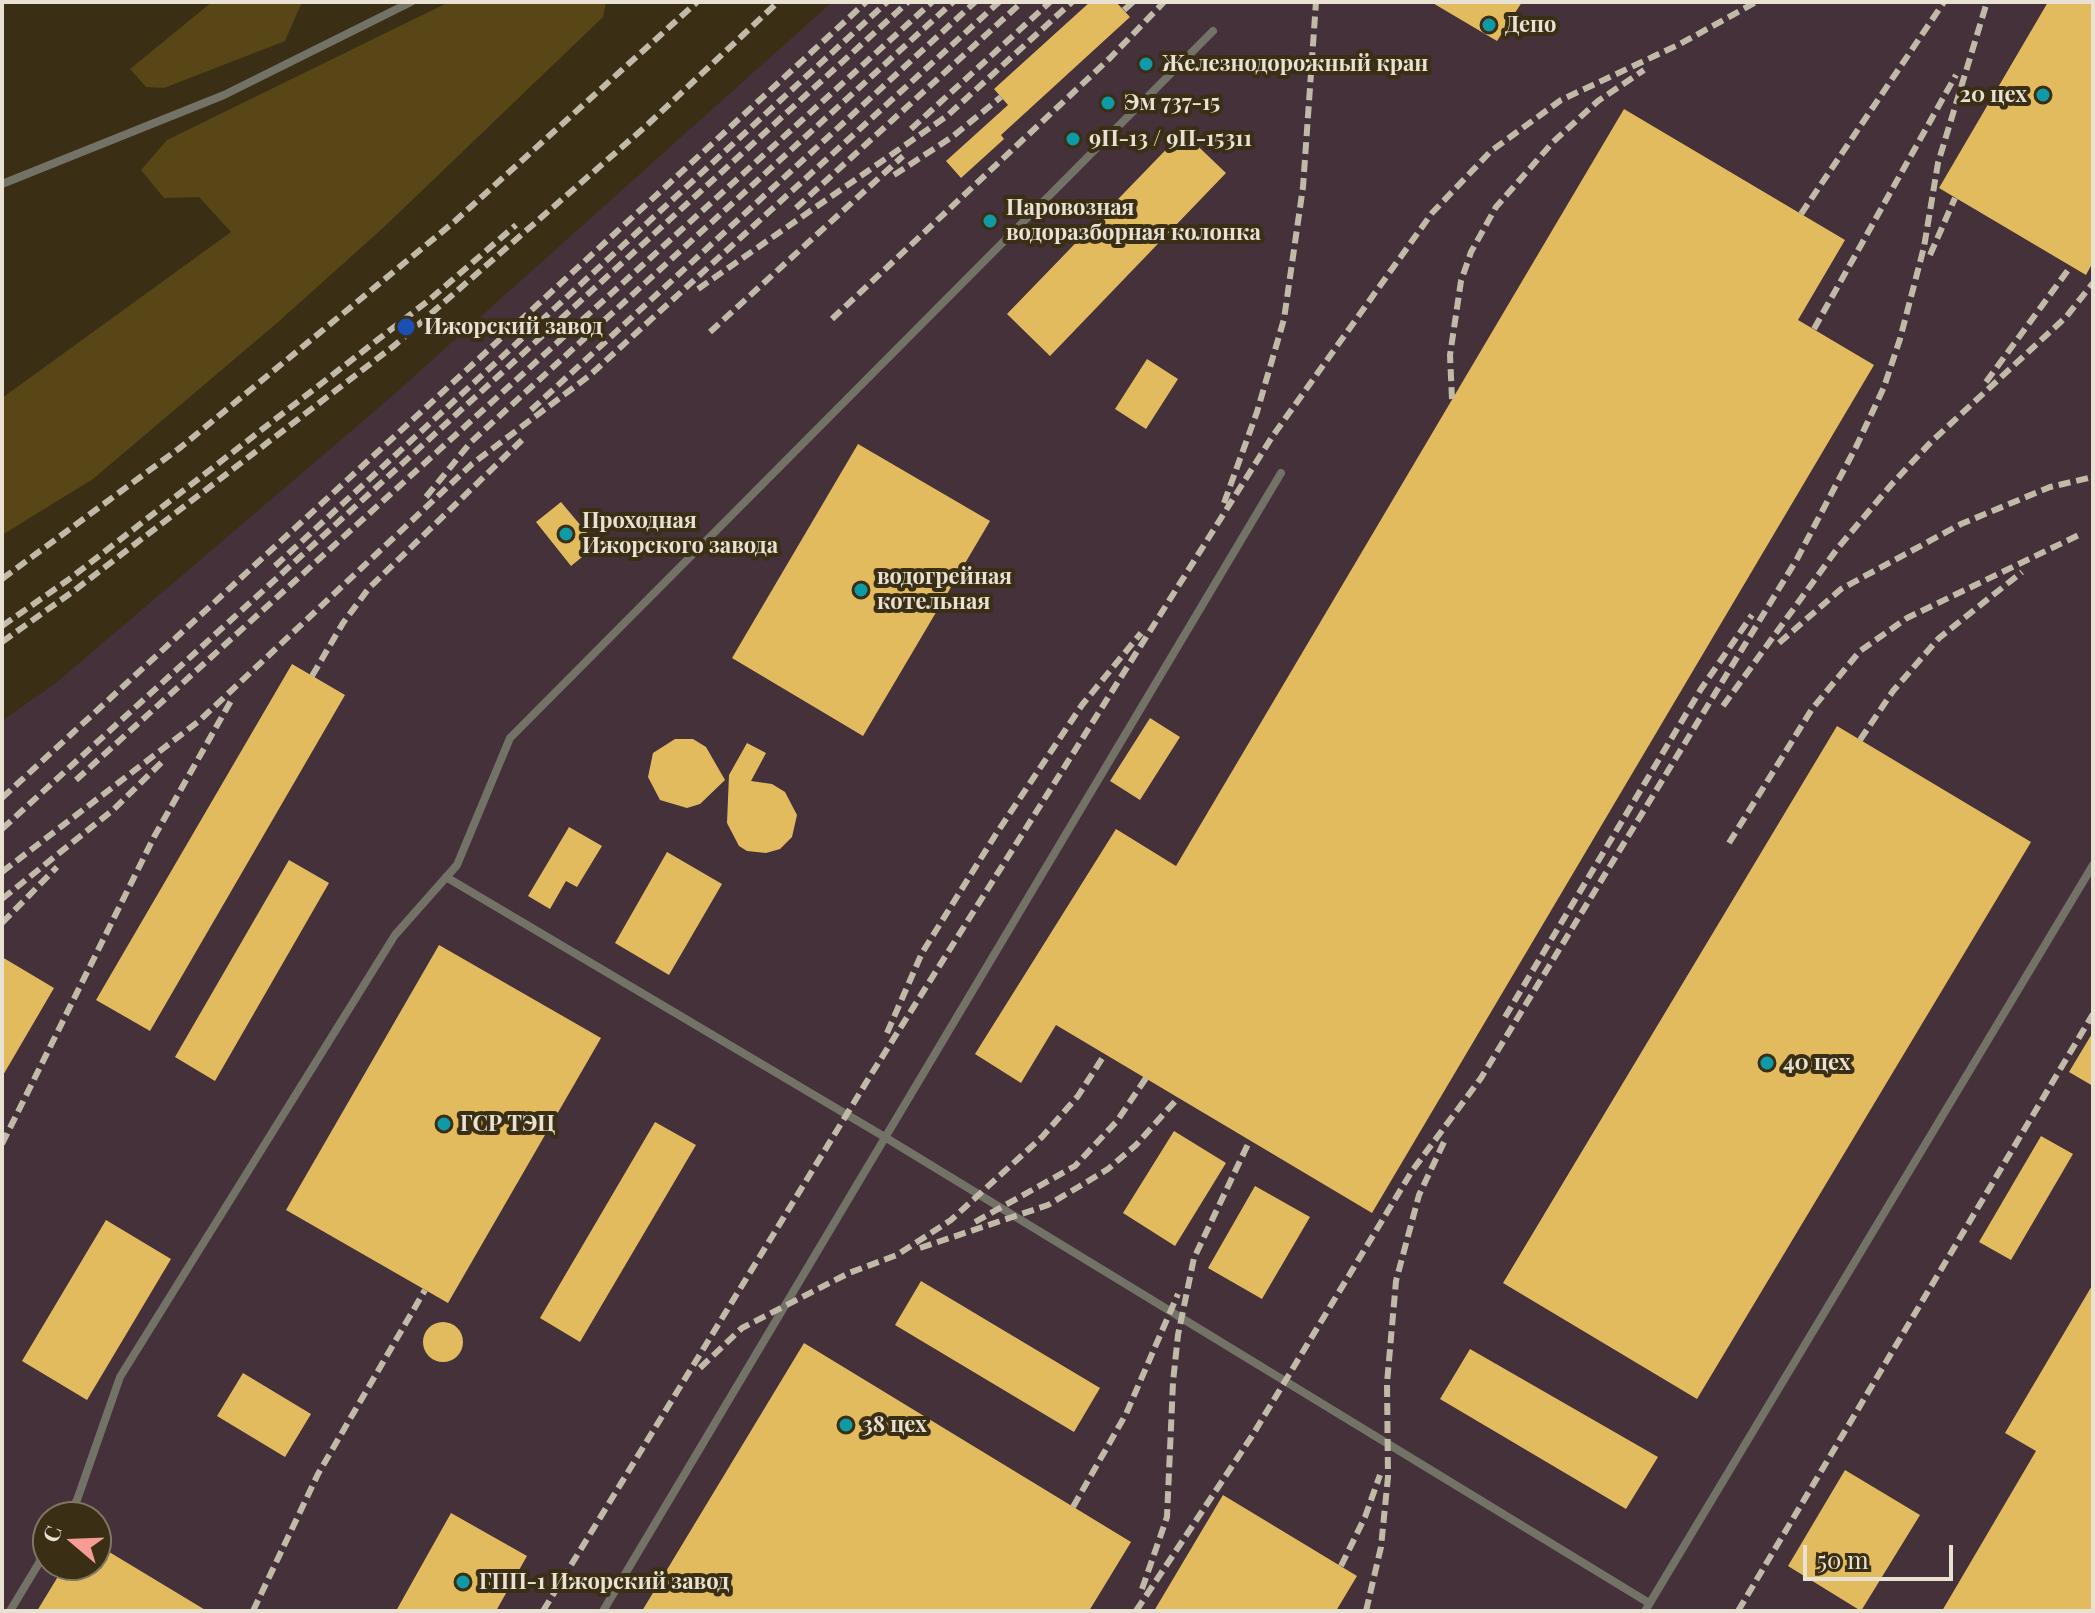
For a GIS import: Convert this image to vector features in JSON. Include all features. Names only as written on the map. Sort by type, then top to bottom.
[{"type":"lane","points":[[2,184],[224,95],[411,2]]},
{"type":"lane","points":[[76,1501],[120,1377],[395,935],[457,865],[510,738],[1213,31]]},
{"type":"lane","points":[[603,1611],[883,1136],[1281,473]]},
{"type":"lane","points":[[446,877],[883,1136],[1647,1607],[2093,865]]},
{"type":"lane","points":[[10,1611],[32,1575]]},
{"type":"shaded area","points":[[212,2],[302,2],[285,41],[164,88],[146,87],[130,69]]},
{"type":"shaded area","points":[[449,2],[606,2],[603,17],[383,228],[277,323],[93,479],[2,535],[2,398],[231,232],[199,197],[164,198],[141,170],[167,140]]},
{"type":"shaded area","name":"Ижорский завод","points":[[832,2],[2093,2],[2093,1611],[2,1611],[2,721],[57,682],[383,404]]},
{"type":"building","points":[[1090,2],[1116,2],[1130,17],[1001,135],[1004,139],[961,178],[946,161],[1008,105],[994,89]]},
{"type":"building","name":"Депо","points":[[1431,2],[1522,2],[1497,41]]},
{"type":"building","name":"20 цех","points":[[2048,2],[2093,2],[2093,262],[2086,275],[1939,188]]},
{"type":"building","points":[[1624,109],[1845,240],[1798,320],[1874,365],[1372,1213],[1056,1025],[1021,1083],[975,1054],[1116,829],[1176,866]]},
{"type":"building","points":[[1183,132],[1226,173],[1050,356],[1007,314]]},
{"type":"building","points":[[1147,359],[1178,379],[1146,429],[1115,409]]},
{"type":"building","name":"водогрейная котельная","points":[[858,444],[990,521],[863,736],[732,658]]},
{"type":"building","name":"Проходная Ижорского завода","points":[[561,502],[597,545],[571,566],[536,522]]},
{"type":"building","points":[[292,664],[345,695],[150,1031],[96,1000]]},
{"type":"building","points":[[1150,718],[1180,737],[1140,800],[1110,781]]},
{"type":"building","name":"40 цех","points":[[1837,726],[2031,842],[1697,1399],[1503,1283]]},
{"type":"building","points":[[675,739],[693,739],[706,747],[725,780],[700,804],[687,808],[660,800],[648,777],[653,753]]},
{"type":"building","points":[[747,743],[766,753],[751,781],[772,784],[785,792],[797,815],[792,837],[780,849],[766,853],[747,851],[739,846],[727,823],[729,775]]},
{"type":"building","points":[[569,827],[602,846],[577,887],[566,881],[550,909],[528,896]]},
{"type":"building","points":[[667,852],[722,884],[669,975],[615,943]]},
{"type":"building","points":[[289,860],[329,883],[215,1081],[175,1057]]},
{"type":"building","name":"ГСР ТЭЦ","points":[[439,945],[601,1038],[448,1303],[286,1210]]},
{"type":"building","points":[[2,957],[54,988],[2,1077]]},
{"type":"building","points":[[2093,1032],[2093,1086],[2069,1072]]},
{"type":"building","points":[[655,1122],[696,1145],[580,1342],[540,1318]]},
{"type":"building","points":[[1174,1131],[1226,1163],[1175,1246],[1123,1213]]},
{"type":"building","points":[[2041,1136],[2073,1154],[2011,1260],[1979,1242]]},
{"type":"building","points":[[1255,1186],[1310,1217],[1262,1299],[1208,1268]]},
{"type":"building","points":[[106,1220],[171,1259],[87,1400],[22,1361]]},
{"type":"building","points":[[921,1281],[1100,1388],[1074,1432],[895,1325]]},
{"type":"building","points":[[2093,1284],[2093,1611],[1942,1611],[2036,1451],[2005,1433]]},
{"type":"building","points":[[443,1322],[457,1328],[463,1342],[457,1356],[443,1362],[429,1356],[423,1342],[429,1328]]},
{"type":"building","name":"38 цех","points":[[804,1343],[1131,1542],[1089,1611],[642,1611]]},
{"type":"building","points":[[1470,1349],[1658,1457],[1626,1509],[1440,1399]]},
{"type":"building","points":[[243,1373],[311,1414],[285,1457],[217,1416]]},
{"type":"building","points":[[1845,1470],[1920,1515],[1861,1611],[1788,1566]]},
{"type":"building","points":[[1223,1495],[1357,1576],[1336,1611],[1154,1611]]},
{"type":"building","name":"ГПП-1 Ижорский завод","points":[[451,1513],[527,1556],[496,1611],[396,1611]]},
{"type":"building","points":[[112,1554],[207,1611],[37,1611],[55,1581],[112,1581]]},
{"type":"railway","points":[[2,579],[181,447],[454,222],[697,2]]},
{"type":"railway","points":[[2,642],[75,590],[395,345],[645,127],[778,2]]},
{"type":"railway","points":[[2,798],[866,2]]},
{"type":"railway","points":[[275,566],[887,2]]},
{"type":"railway","points":[[2,829],[908,2]]},
{"type":"railway","points":[[76,780],[932,2]]},
{"type":"railway","points":[[426,497],[471,442],[953,2]]},
{"type":"railway","points":[[531,410],[975,2]]},
{"type":"railway","points":[[2,872],[199,721],[472,464],[589,376],[999,2]]},
{"type":"railway","points":[[796,208],[1022,2]]},
{"type":"railway","points":[[911,129],[1050,2]]},
{"type":"railway","points":[[698,289],[947,116],[1072,2]]},
{"type":"railway","points":[[1124,10],[1133,2]]},
{"type":"railway","points":[[832,319],[1110,58],[1164,2]]},
{"type":"railway","points":[[1224,503],[1257,412],[1284,319],[1303,187],[1316,2]]},
{"type":"railway","points":[[543,1611],[872,1073],[1272,437],[1432,213],[1491,151],[1561,100],[1680,44],[1756,2]]},
{"type":"railway","points":[[1801,214],[1944,2]]},
{"type":"railway","points":[[1136,1611],[1252,1436],[1412,1171],[1481,1078],[1797,559],[1884,387],[1924,247],[1938,163],[1987,2]]},
{"type":"railway","points":[[1452,399],[1450,355],[1461,281],[1471,252],[1496,207],[1553,142],[1598,101],[1644,70]]},
{"type":"railway","points":[[1814,329],[1956,75]]},
{"type":"railway","points":[[894,175],[952,137],[1001,97]]},
{"type":"railway","points":[[710,332],[903,156]]},
{"type":"railway","points":[[1930,255],[1955,198]]},
{"type":"railway","points":[[2,626],[68,580],[429,300],[516,225]]},
{"type":"railway","points":[[1986,382],[2071,266]]},
{"type":"railway","points":[[1723,706],[1837,549],[1891,485],[1931,442],[2066,317],[2093,283]]},
{"type":"railway","points":[[312,676],[343,623],[369,588],[522,440]]},
{"type":"railway","points":[[1779,643],[1841,589],[1961,524],[2050,487],[2093,477]]},
{"type":"railway","points":[[1729,843],[1812,709],[1860,651],[1907,618],[2083,533]]},
{"type":"railway","points":[[1860,740],[1893,691],[1939,638],[2022,572]]},
{"type":"railway","points":[[1505,1017],[1701,689],[1752,615]]},
{"type":"railway","points":[[887,1033],[922,953],[996,834],[1082,705],[1141,633]]},
{"type":"railway","points":[[2,1144],[154,837],[232,699]]},
{"type":"railway","points":[[2,899],[113,810],[164,760]]},
{"type":"railway","points":[[2,923],[57,867]]},
{"type":"railway","points":[[1738,1611],[2093,1014]]},
{"type":"railway","points":[[700,1368],[742,1328],[849,1273],[897,1255],[951,1220],[1042,1137],[1078,1096],[1105,1054]]},
{"type":"railway","points":[[975,1222],[1075,1166],[1117,1121],[1146,1078]]},
{"type":"railway","points":[[920,1248],[1048,1205],[1108,1169],[1136,1145],[1178,1098]]},
{"type":"railway","points":[[1142,1589],[1167,1517],[1173,1382],[1178,1335],[1194,1258],[1250,1140]]},
{"type":"railway","points":[[1366,1611],[1381,1547],[1388,1477],[1387,1383],[1396,1281],[1419,1195],[1444,1142]]},
{"type":"railway","points":[[253,1611],[318,1474],[425,1290]]},
{"type":"railway","points":[[1073,1507],[1126,1414],[1178,1294]]},
{"type":"railway","points":[[1341,1566],[1365,1517],[1380,1475]]},
{"type":"place","name":"Депо","points":[[1489,25]]},
{"type":"place","name":"Железнодорожный кран","points":[[1146,64]]},
{"type":"place","name":"20 цех","points":[[2043,95]]},
{"type":"place","name":"Эм 737-15","points":[[1108,103]]},
{"type":"place","name":"9П-13 / 9П-15311","points":[[1073,139]]},
{"type":"place","name":"Паровозная водоразборная колонка","points":[[990,221]]},
{"type":"place","name":"Ижорский завод","points":[[406,327]]},
{"type":"place","name":"Проходная Ижорского завода","points":[[566,534]]},
{"type":"place","name":"водогрейная котельная","points":[[861,590]]},
{"type":"place","name":"40 цех","points":[[1767,1063]]},
{"type":"place","name":"ГСР ТЭЦ","points":[[444,1124]]},
{"type":"place","name":"38 цех","points":[[846,1425]]},
{"type":"place","name":"ГПП-1 Ижорский завод","points":[[463,1582]]}]
